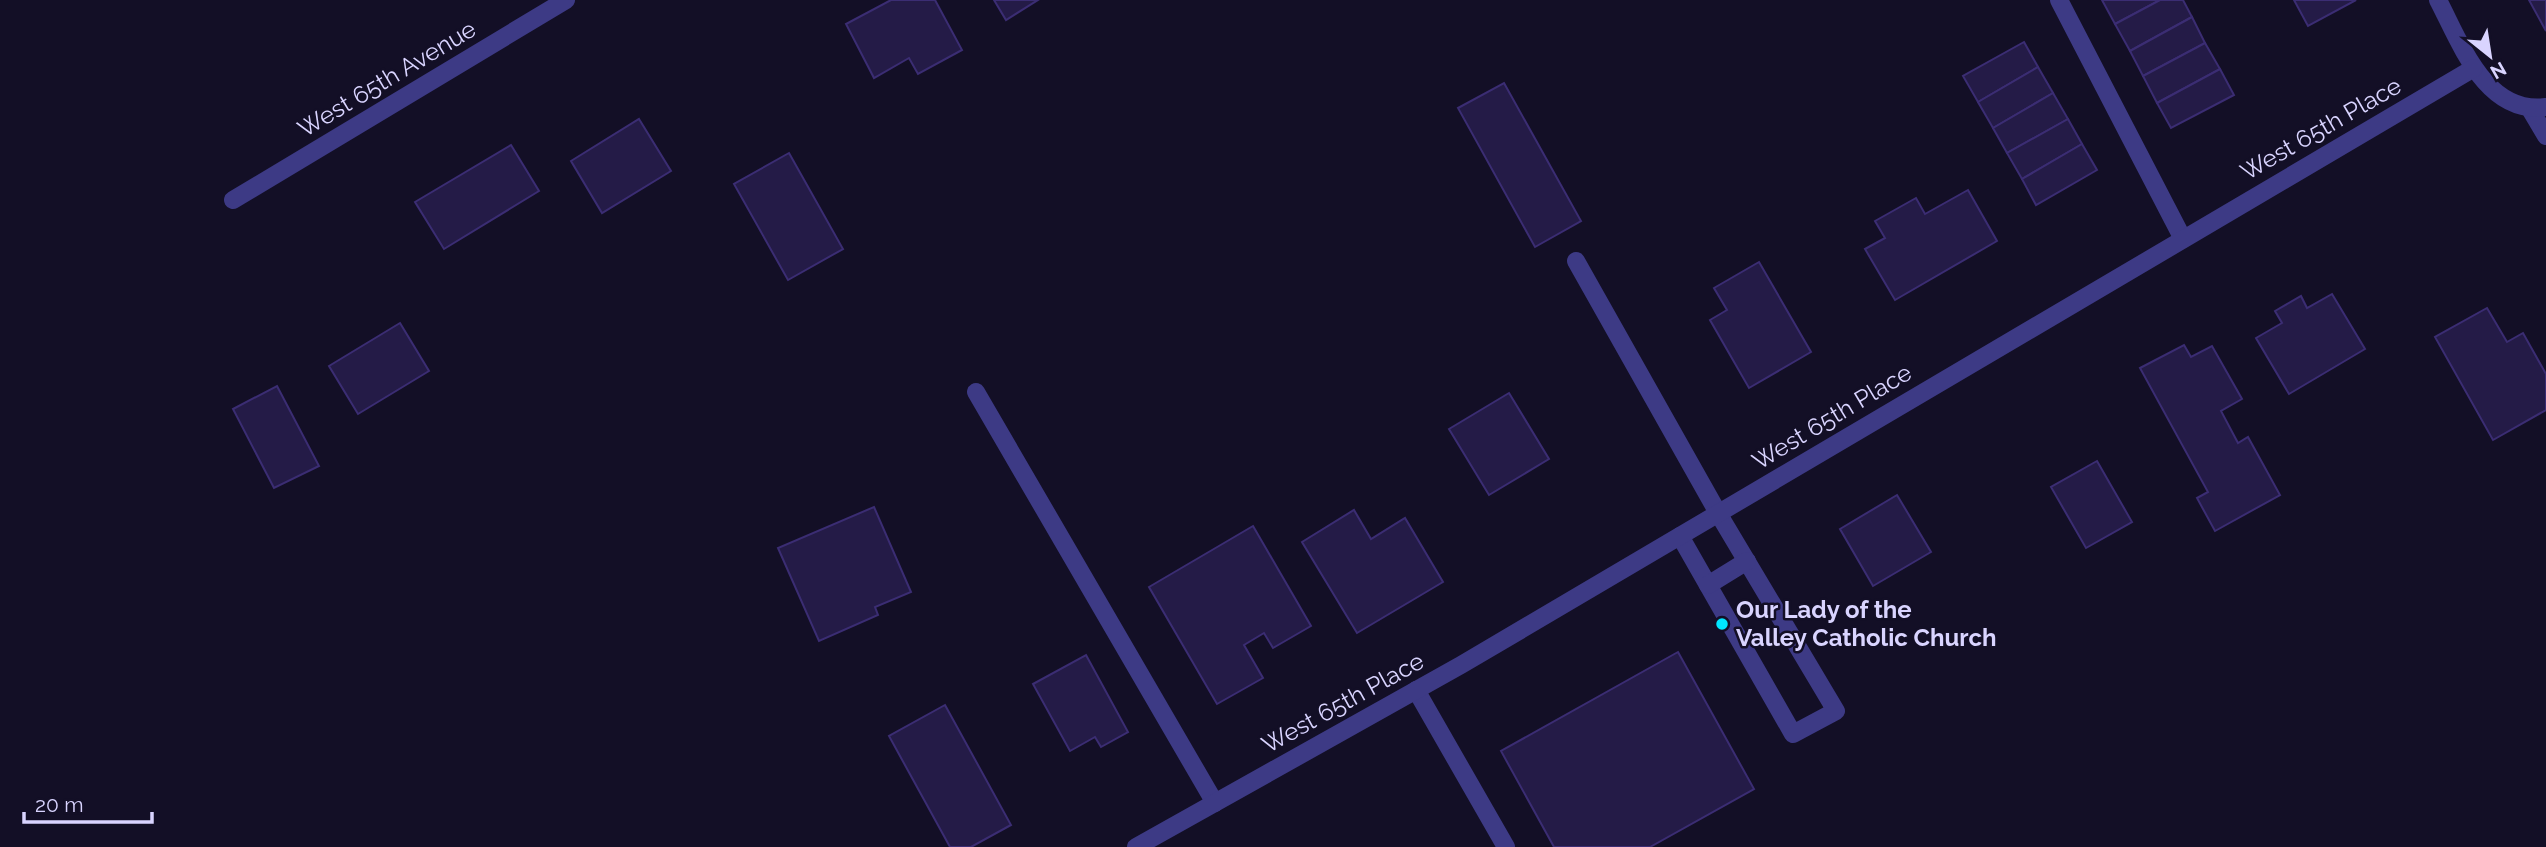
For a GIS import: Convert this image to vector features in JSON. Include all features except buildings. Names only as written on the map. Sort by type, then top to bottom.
[{"type":"street","name":"West 65th Avenue","points":[[233,200],[566,0]]},
{"type":"street","points":[[2059,0],[2183,239]]},
{"type":"street","points":[[2438,0],[2474,68],[2509,103],[2538,108],[2546,136]]},
{"type":"street","name":"West 65th Place","points":[[1136,847],[1416,690],[2474,68]]},
{"type":"street","points":[[1576,261],[1718,513],[1836,711],[1793,734],[1680,536]]},
{"type":"street","points":[[976,393],[1214,803]]},
{"type":"street","points":[[1708,585],[1746,561]]},
{"type":"street","points":[[1416,690],[1506,847]]},
{"type":"place","name":"Our Lady of the Valley Catholic Church","points":[[1722,624]]}]
